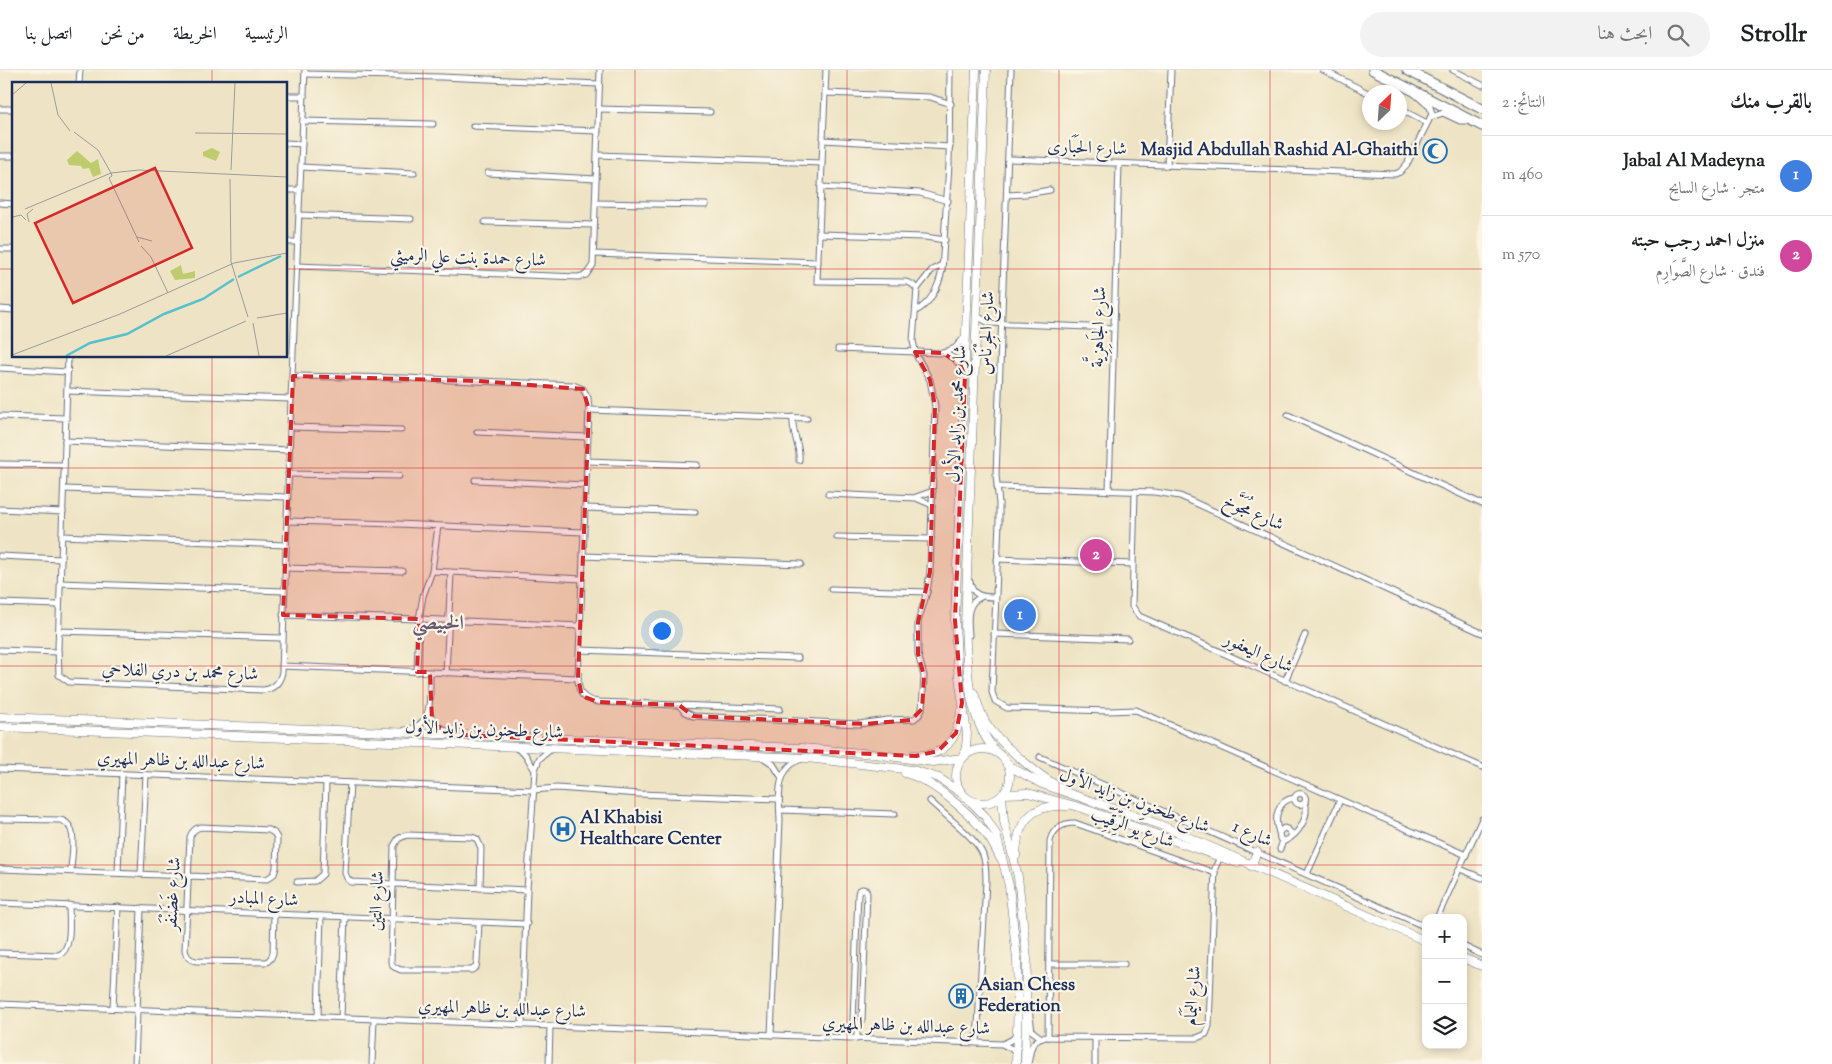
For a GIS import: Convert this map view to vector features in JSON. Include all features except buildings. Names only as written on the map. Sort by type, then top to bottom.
[{"type":"main road","name":"شارع محمد بن زايد الأول","points":[[963,758],[967,734],[957,662],[955,620],[976,70]]},
{"type":"main road","name":"شارع محمد بن زايد الأول","points":[[986,70],[965,608],[969,677],[976,720],[984,737],[997,753]]},
{"type":"main road","points":[[1373,70],[1482,126]]},
{"type":"main road","points":[[1407,70],[1482,109]]},
{"type":"main road","points":[[969,677],[980,711],[994,733],[1046,779],[1062,788],[1106,806]]},
{"type":"main road","points":[[874,754],[890,753],[916,756],[938,751],[949,744],[956,734],[962,703]]},
{"type":"main road","name":"شارع طحنون بن زايد الأول","points":[[0,717],[802,748],[874,754],[932,762],[948,762],[963,758]]},
{"type":"main road","name":"شارع طحنون بن زايد الأول","points":[[0,726],[807,758],[922,772],[947,782],[961,792]]},
{"type":"main road","points":[[969,800],[984,803],[994,801],[1003,794],[1010,780],[1007,765],[997,753],[983,749],[976,750],[963,758],[959,763],[956,781],[961,792],[969,800],[985,816],[996,834],[1006,870],[1017,959],[1016,1064]]},
{"type":"main road","points":[[874,765],[915,776],[937,788],[981,828],[993,844],[1006,870]]},
{"type":"main road","name":"شارع طحنون بن زايد الأول","points":[[1007,765],[1042,784],[1166,828],[1422,939]]},
{"type":"main road","name":"شارع طحنون بن زايد الأول","points":[[1003,794],[1028,793],[1079,807],[1220,857],[1252,866]]},
{"type":"main road","points":[[1003,794],[1004,821],[1016,865],[1023,910],[1027,959],[1027,1064]]},
{"type":"main road","points":[[1016,865],[1017,837],[1027,818],[1045,807],[1079,807]]},
{"type":"main road","points":[[1252,866],[1258,852]]},
{"type":"main road","points":[[1465,959],[1482,966]]},
{"type":"street","name":"شارع حمدة بنت علي الرميثي","points":[[297,266],[578,277],[586,275],[592,269],[594,254],[600,70]]},
{"type":"street","points":[[679,705],[685,712],[697,716],[865,724],[888,720],[914,719],[919,715],[923,706],[924,676],[918,654],[918,622],[927,592],[930,572],[934,393],[928,374],[915,352],[913,341],[916,289],[912,284],[908,282],[817,281],[826,70]]},
{"type":"street","points":[[916,311],[925,305],[940,280],[948,201],[951,104],[950,70]]},
{"type":"street","name":"شارع الجِرْنَاس","points":[[1011,70],[997,487],[999,504],[992,692],[995,701],[1003,707],[1100,711],[1136,710],[1340,800]]},
{"type":"street","points":[[1167,166],[1171,70]]},
{"type":"street","points":[[1323,70],[1362,90]]},
{"type":"street","points":[[1453,70],[1482,85]]},
{"type":"street","points":[[305,72],[599,84]]},
{"type":"street","name":"شارع محمد بن دري الفلاحي","points":[[68,358],[58,652],[59,675],[70,682],[267,690],[275,686],[279,682],[282,666],[284,568],[305,72]]},
{"type":"street","points":[[1412,90],[1419,99],[1430,107],[1431,117]]},
{"type":"street","points":[[825,93],[930,97],[951,104]]},
{"type":"street","points":[[288,96],[304,96]]},
{"type":"street","points":[[599,109],[710,112]]},
{"type":"street","points":[[1407,113],[1427,123]]},
{"type":"street","points":[[1431,117],[1443,113],[1460,121],[1471,120]]},
{"type":"street","name":"شارع الحَبَارى","points":[[1008,159],[1394,174],[1404,169],[1431,117]]},
{"type":"street","points":[[303,121],[433,124]]},
{"type":"street","points":[[473,126],[598,131]]},
{"type":"street","points":[[823,140],[950,147]]},
{"type":"street","points":[[288,143],[302,144]]},
{"type":"street","points":[[598,155],[822,163]]},
{"type":"street","name":"شارع الجَاهِزِيَّة","points":[[1109,491],[1119,164]]},
{"type":"street","points":[[301,168],[414,173]]},
{"type":"street","points":[[488,173],[596,179]]},
{"type":"street","points":[[821,187],[920,193],[948,201]]},
{"type":"street","points":[[288,190],[300,190]]},
{"type":"street","points":[[1007,195],[1050,190]]},
{"type":"street","points":[[596,203],[706,205]]},
{"type":"street","points":[[299,215],[411,219]]},
{"type":"street","points":[[486,222],[594,225]]},
{"type":"street","points":[[819,234],[920,237],[945,240]]},
{"type":"street","points":[[288,242],[298,242]]},
{"type":"street","points":[[594,254],[818,262]]},
{"type":"street","points":[[916,289],[932,270],[942,265]]},
{"type":"street","points":[[977,316],[989,323],[1113,328]]},
{"type":"street","points":[[976,329],[989,323]]},
{"type":"street","points":[[838,349],[943,353],[956,348],[967,333]]},
{"type":"street","points":[[943,353],[955,359],[965,376]]},
{"type":"street","points":[[0,368],[67,372]]},
{"type":"street","points":[[293,376],[405,378],[573,385],[583,389],[586,393],[589,410],[583,532],[579,691],[586,699],[591,701],[780,709]]},
{"type":"street","points":[[67,391],[291,399]]},
{"type":"street","points":[[589,410],[807,418]]},
{"type":"street","points":[[1288,415],[1482,504]]},
{"type":"street","points":[[0,416],[66,418]]},
{"type":"street","points":[[793,417],[793,433],[799,452],[798,460]]},
{"type":"street","points":[[290,427],[401,430]]},
{"type":"street","points":[[477,432],[587,438]]},
{"type":"street","points":[[65,441],[289,450]]},
{"type":"street","points":[[587,461],[697,465]]},
{"type":"street","points":[[0,464],[64,465]]},
{"type":"street","points":[[288,474],[399,476]]},
{"type":"street","points":[[475,480],[585,485]]},
{"type":"street","name":"شارع مُجَوَّخ","points":[[997,487],[1164,493],[1185,498],[1482,633]]},
{"type":"street","points":[[64,489],[287,497]]},
{"type":"street","points":[[916,498],[932,491]]},
{"type":"street","name":"شارع اليعفور","points":[[1136,492],[1132,606],[1139,616],[1482,767]]},
{"type":"street","points":[[828,494],[916,498],[932,505]]},
{"type":"street","points":[[585,508],[695,512]]},
{"type":"street","points":[[0,509],[63,512]]},
{"type":"street","points":[[287,522],[583,532]]},
{"type":"street","points":[[417,672],[419,619],[423,596],[432,571],[438,526]]},
{"type":"street","points":[[62,536],[286,545]]},
{"type":"street","points":[[837,537],[931,539]]},
{"type":"street","points":[[968,540],[971,552],[970,584],[972,590],[982,597]]},
{"type":"street","points":[[0,556],[61,559]]},
{"type":"street","points":[[583,556],[801,564]]},
{"type":"street","points":[[997,559],[1133,564]]},
{"type":"street","points":[[284,568],[402,571]]},
{"type":"street","points":[[432,571],[582,579]]},
{"type":"street","points":[[446,673],[451,573]]},
{"type":"street","points":[[60,584],[284,591]]},
{"type":"street","points":[[831,589],[927,592]]},
{"type":"street","points":[[967,653],[969,637],[968,611],[973,602],[982,597],[995,597]]},
{"type":"street","points":[[0,603],[60,605]]},
{"type":"street","points":[[283,615],[580,626]]},
{"type":"street","points":[[59,630],[282,638]]},
{"type":"street","points":[[994,634],[1128,639]]},
{"type":"street","points":[[1286,681],[1306,634]]},
{"type":"street","points":[[0,650],[58,652]]},
{"type":"street","points":[[580,650],[798,658]]},
{"type":"street","points":[[282,666],[578,678]]},
{"type":"street","points":[[430,672],[429,711],[432,721],[440,728],[463,735]]},
{"type":"street","points":[[392,733],[417,728],[425,721],[429,711]]},
{"type":"street","points":[[515,747],[526,754],[535,770]]},
{"type":"street","points":[[522,1024],[527,890],[535,770],[539,759],[553,749]]},
{"type":"street","points":[[759,756],[773,764],[782,778]]},
{"type":"street","name":"شارع 1","points":[[1040,757],[1422,925]]},
{"type":"street","points":[[771,1035],[779,799],[782,778],[789,766],[797,760],[807,758]]},
{"type":"street","name":"شارع عبدالله بن ظاهر المهيري","points":[[0,769],[533,790],[557,788],[639,794],[779,799]]},
{"type":"street","points":[[118,873],[122,774]]},
{"type":"street","points":[[141,874],[146,774]]},
{"type":"street","points":[[297,882],[315,881],[323,874],[326,782]]},
{"type":"street","points":[[350,783],[346,873],[347,878],[354,883],[527,890]]},
{"type":"street","points":[[1302,794],[1307,810],[1306,815],[1299,830],[1289,840],[1283,841],[1279,837],[1276,822],[1279,808],[1285,801],[1302,794]]},
{"type":"street","points":[[1294,798],[1298,804],[1304,802]]},
{"type":"street","points":[[1307,874],[1340,800],[1466,855]]},
{"type":"street","points":[[930,801],[975,842],[982,852],[985,863],[986,882],[977,1043]]},
{"type":"street","points":[[780,810],[895,814]]},
{"type":"street","points":[[0,819],[60,820],[67,822],[72,831],[71,871]]},
{"type":"street","points":[[1439,914],[1482,819]]},
{"type":"street","name":"شارع يَو الرِّقَيِّب","points":[[1046,1037],[1049,964],[1050,841],[1054,831],[1063,824],[1074,823],[1214,873]]},
{"type":"street","name":"شارع غَضَنْفَر","points":[[188,876],[264,880],[270,878],[276,868],[276,838],[272,831],[201,827],[194,830],[190,837],[188,876],[185,953],[188,958],[196,961],[267,962],[273,953],[274,914]]},
{"type":"street","points":[[1279,832],[1282,829],[1287,829],[1291,836]]},
{"type":"street","name":"شارع التين","points":[[479,922],[477,962],[476,967],[472,970],[401,970],[394,967],[390,962],[394,846],[396,841],[406,835],[472,837],[477,839],[481,844],[480,888]]},
{"type":"street","points":[[1274,859],[1283,841]]},
{"type":"street","name":"شارع اليَمَام","points":[[1046,1037],[1197,1038],[1206,1034],[1209,1026],[1214,873],[1220,857]]},
{"type":"street","points":[[1460,868],[1482,878]]},
{"type":"street","points":[[0,869],[188,876]]},
{"type":"street","points":[[857,1025],[862,1020],[867,894],[866,890],[863,889],[859,890],[858,894],[853,1020],[854,1024],[857,1025],[857,1039]]},
{"type":"street","name":"شارع المبادر","points":[[0,903],[527,924]]},
{"type":"street","points":[[0,953],[59,955],[63,953],[68,945],[69,906]]},
{"type":"street","points":[[113,1008],[118,907]]},
{"type":"street","points":[[135,1064],[141,908]]},
{"type":"street","points":[[318,1016],[321,916]]},
{"type":"street","points":[[341,1017],[345,918]]},
{"type":"street","points":[[1467,948],[1482,955]]},
{"type":"street","points":[[1049,964],[1124,964]]},
{"type":"street","points":[[1027,999],[1032,1031],[1036,1036],[1046,1037]]},
{"type":"street","name":"شارع عبدالله بن ظاهر المهيري","points":[[0,1004],[1002,1044],[1009,1047],[1016,1055]]},
{"type":"street","points":[[372,1064],[374,1019]]},
{"type":"street","points":[[549,1064],[550,1026]]},
{"type":"street","name":"شارع عبدالله بن ظاهر المهيري","points":[[1002,1044],[1012,1039],[1017,1033]]},
{"type":"street","points":[[1027,1064],[1031,1045],[1036,1040],[1046,1037]]},
{"type":"street","points":[[1095,1038],[1095,1064]]},
{"type":"highlighted area","points":[[915,352],[943,353],[960,364],[965,376],[955,620],[962,703],[956,733],[938,751],[916,756],[463,735],[440,728],[432,721],[430,672],[417,672],[419,619],[283,615],[293,376],[479,381],[583,389],[589,410],[578,678],[582,696],[598,702],[679,705],[693,716],[865,724],[911,720],[922,709],[924,676],[918,654],[918,622],[930,572],[935,406],[930,380]]},
{"type":"place","name":"Masjid Abdullah Rashid Al-Ghaithi","points":[[1435,151]]},
{"type":"place","name":"منزل احمد رجب حبته","points":[[1096,555]]},
{"type":"place","name":"Jabal Al Madeyna","points":[[1020,615]]},
{"type":"place","name":"Al Khabisi Healthcare Center","points":[[563,829]]},
{"type":"place","name":"Asian Chess Federation","points":[[961,996]]},
{"type":"district","name":"الخبيصي","points":[[438,624]]}]
